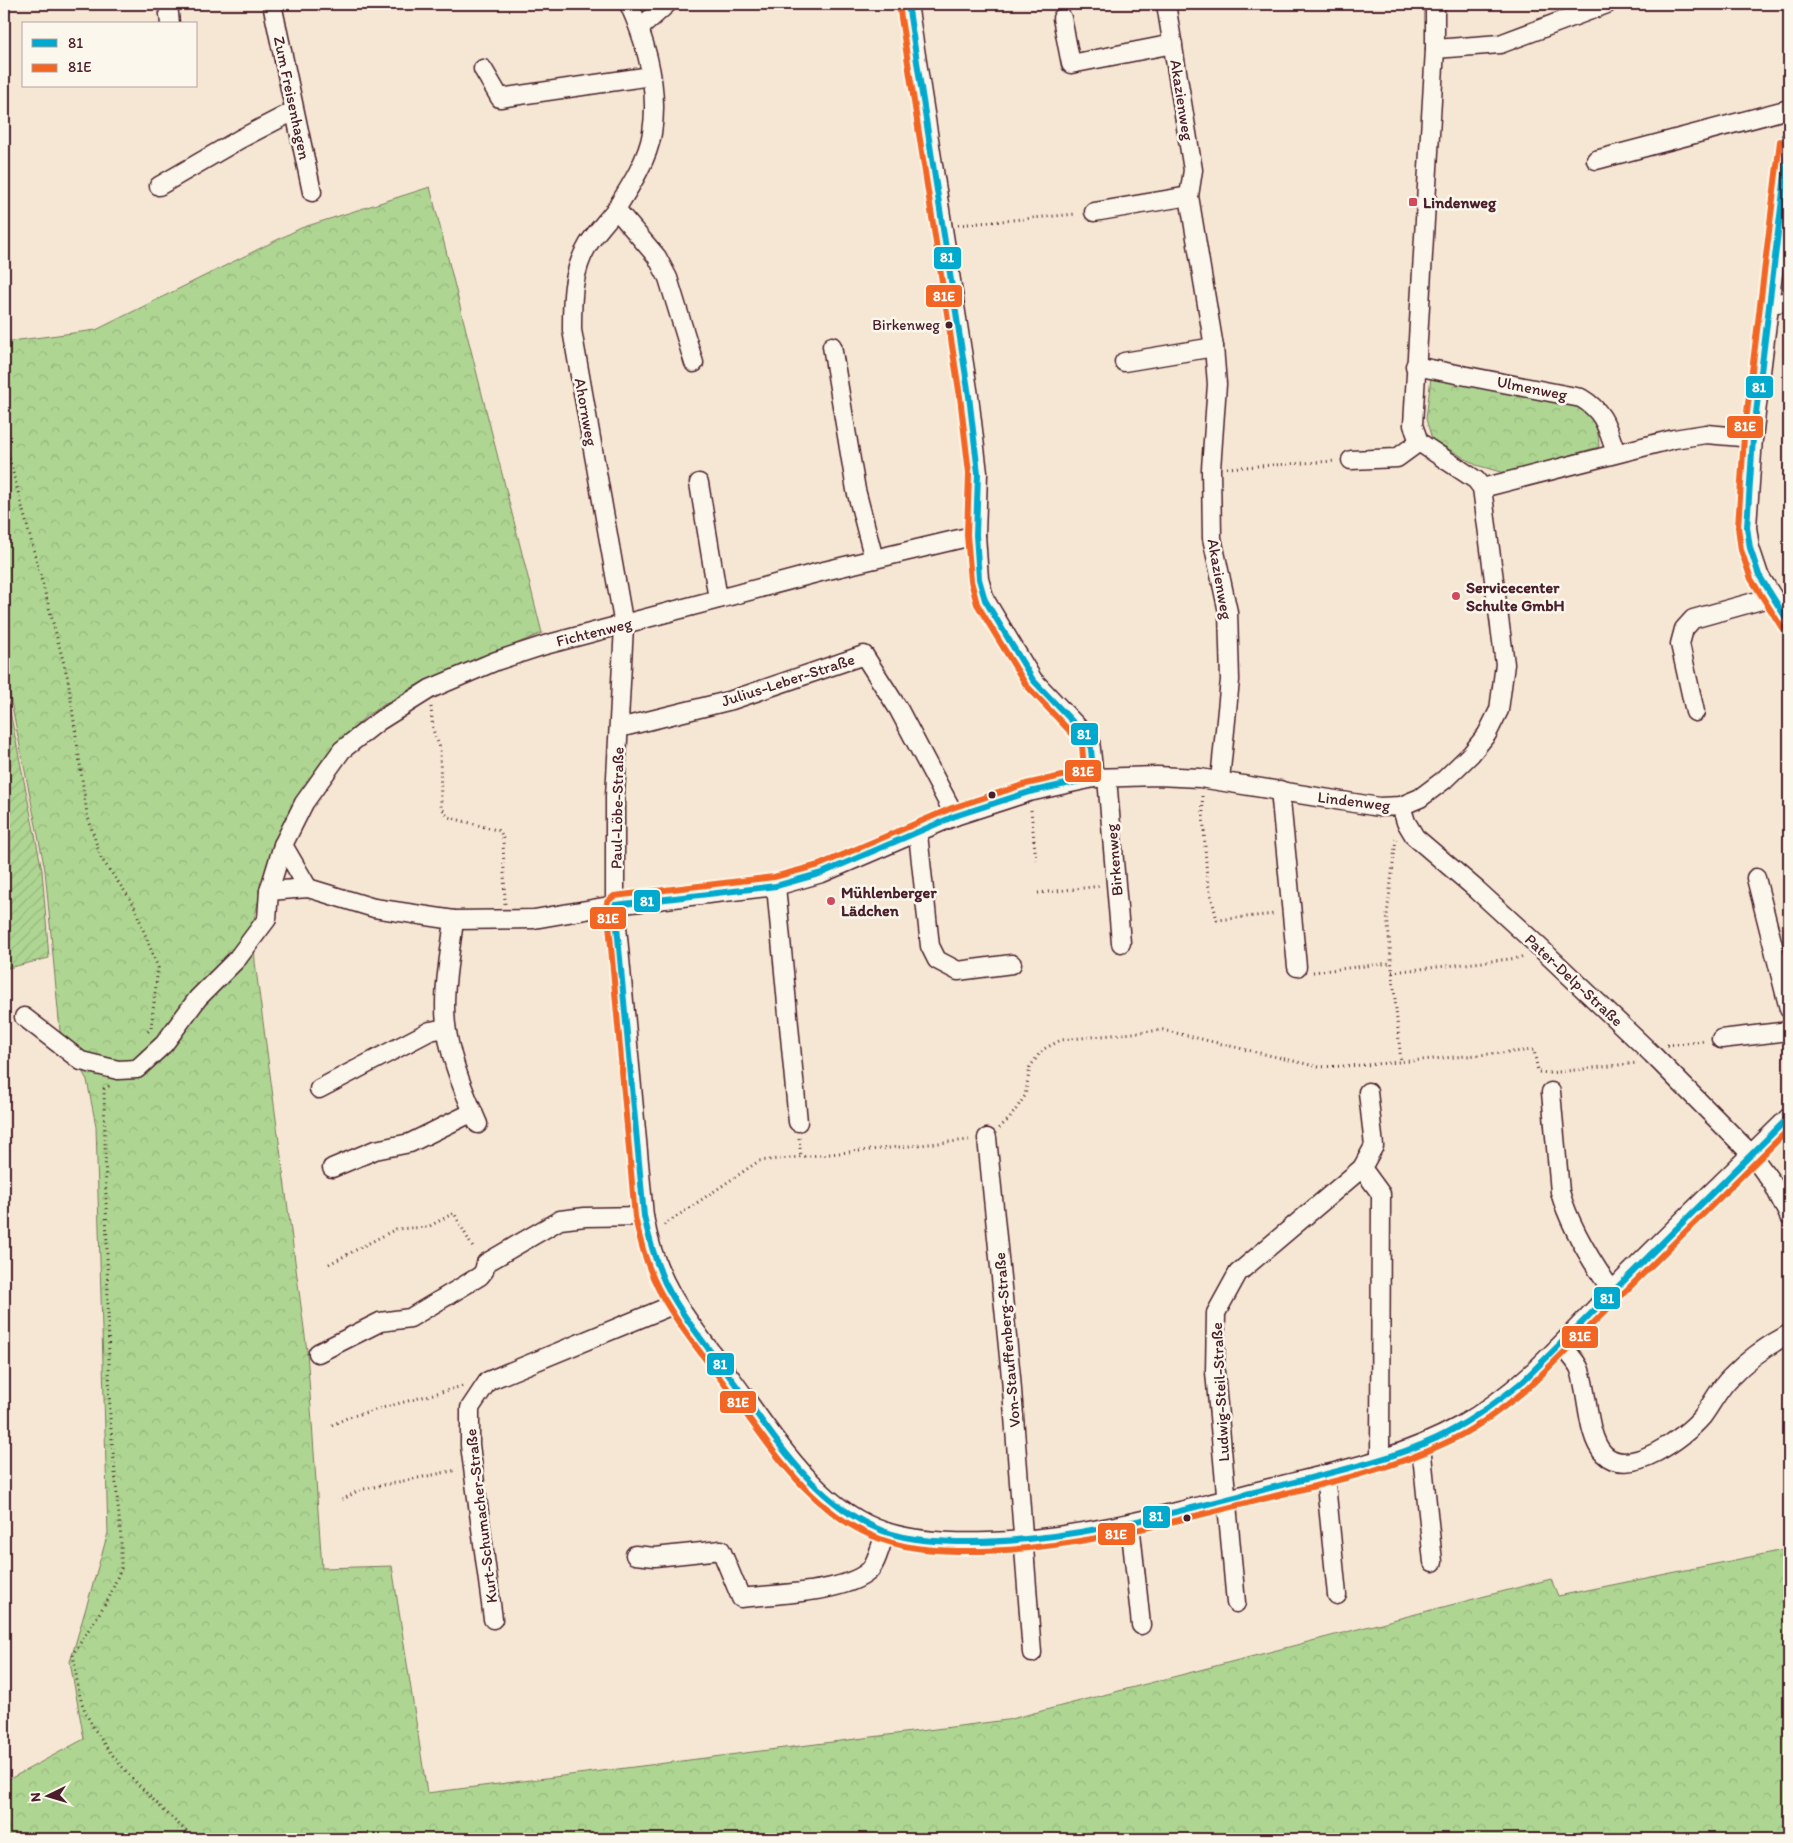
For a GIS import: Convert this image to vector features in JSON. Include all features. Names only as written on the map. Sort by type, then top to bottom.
[{"type":"street","points":[[168,4],[170,22]]},
{"type":"street","name":"Zum Freisenhagen","points":[[272,4],[312,192]]},
{"type":"street","name":"Ahornweg","points":[[624,626],[572,330],[572,294],[577,271],[588,246],[616,209],[642,162],[652,134],[654,102],[647,52],[640,28],[629,4]]},
{"type":"street","points":[[640,28],[667,4]]},
{"type":"street","name":"Birkenweg","points":[[908,4],[971,415],[978,473],[976,535],[979,578],[985,600],[1033,680],[1090,740],[1100,778],[1116,885],[1121,943]]},
{"type":"street","name":"Akazienweg","points":[[1166,4],[1193,170],[1189,196],[1214,347],[1217,384],[1211,469],[1212,538],[1228,612],[1230,680],[1220,780]]},
{"type":"street","points":[[1435,4],[1435,49],[1415,366],[1413,425],[1419,442],[1476,480],[1482,488],[1674,439],[1706,434],[1753,438]]},
{"type":"street","points":[[1435,49],[1500,44],[1607,4]]},
{"type":"street","points":[[1062,18],[1071,64],[1173,44]]},
{"type":"street","points":[[483,69],[500,98],[651,76]]},
{"type":"street","points":[[1596,160],[1789,109]]},
{"type":"street","points":[[160,186],[240,138],[294,111]]},
{"type":"street","points":[[1789,142],[1771,304],[1753,438],[1747,527],[1750,548],[1759,575],[1789,623]]},
{"type":"street","points":[[1094,212],[1189,196]]},
{"type":"street","points":[[616,209],[657,257],[668,278],[694,363]]},
{"type":"street","points":[[1771,304],[1789,301]]},
{"type":"street","points":[[832,346],[856,490],[874,559]]},
{"type":"street","points":[[1124,362],[1214,347]]},
{"type":"street","name":"Ulmenweg","points":[[1415,366],[1581,398],[1594,406],[1603,417],[1616,453]]},
{"type":"street","points":[[1351,460],[1397,458],[1419,442]]},
{"type":"street","points":[[699,483],[718,599]]},
{"type":"street","name":"Lindenweg","points":[[1220,780],[1359,805],[1401,806],[1420,798],[1444,780],[1471,754],[1487,734],[1499,710],[1505,664],[1482,488]]},
{"type":"street","name":"Fichtenweg","points":[[24,1016],[81,1061],[118,1070],[138,1069],[164,1044],[198,998],[237,959],[267,919],[269,891],[283,845],[304,802],[342,750],[379,721],[430,689],[496,661],[545,645],[624,626],[718,599],[874,559],[976,535]]},
{"type":"street","points":[[1695,712],[1680,644],[1684,629],[1693,619],[1772,597]]},
{"type":"street","name":"Paul-Löbe-Straße","points":[[624,626],[615,796],[615,904],[645,1223],[652,1255],[675,1304],[800,1468],[826,1497],[861,1520],[886,1532],[958,1543],[1025,1541],[1080,1534],[1130,1524],[1226,1500],[1325,1474],[1422,1445],[1460,1426],[1500,1401],[1562,1346],[1612,1291],[1789,1117]]},
{"type":"street","name":"Julius-Leber-Straße","points":[[619,728],[732,700],[864,654],[899,710],[955,816]]},
{"type":"street","points":[[269,891],[308,888],[374,908],[454,920],[534,919],[615,904],[776,886],[822,873],[918,834],[955,816],[1029,792],[1100,778],[1157,776],[1220,780]]},
{"type":"street","points":[[1280,790],[1297,967]]},
{"type":"street","name":"Pater-Delp-Straße","points":[[1401,806],[1406,822],[1415,837],[1476,889],[1652,1054],[1751,1154],[1772,1184],[1789,1216]]},
{"type":"street","points":[[918,834],[930,946],[937,960],[958,971],[1012,964]]},
{"type":"street","points":[[283,845],[308,888]]},
{"type":"street","points":[[1756,878],[1789,1009]]},
{"type":"street","points":[[776,886],[798,1122]]},
{"type":"street","points":[[332,1168],[375,1150],[410,1143],[475,1118],[453,1064],[446,1028],[446,990],[454,920]]},
{"type":"street","points":[[319,1089],[430,1031],[446,1028]]},
{"type":"street","points":[[1721,1039],[1789,1031]]},
{"type":"street","name":"Ludwig-Steil-Straße","points":[[1236,1603],[1215,1372],[1216,1313],[1238,1273],[1362,1168],[1374,1146],[1368,1092]]},
{"type":"street","points":[[1552,1092],[1562,1198],[1592,1264],[1612,1291]]},
{"type":"street","name":"Von-Stauffenberg-Straße","points":[[987,1138],[1025,1541],[1032,1653]]},
{"type":"street","points":[[1362,1168],[1381,1194],[1380,1458]]},
{"type":"street","points":[[318,1353],[380,1322],[410,1318],[480,1276],[486,1263],[560,1220],[585,1217],[645,1223]]},
{"type":"street","points":[[488,1381],[675,1304]]},
{"type":"street","points":[[1562,1346],[1580,1368],[1592,1433],[1604,1454],[1622,1462],[1642,1459],[1686,1433],[1702,1416],[1729,1379],[1748,1360],[1789,1334]]},
{"type":"street","name":"Kurt-Schumacher-Straße","points":[[488,1381],[470,1408],[470,1445],[494,1619]]},
{"type":"street","points":[[1422,1445],[1433,1562]]},
{"type":"street","points":[[1325,1474],[1337,1595]]},
{"type":"street","points":[[1130,1524],[1141,1625]]},
{"type":"street","points":[[635,1555],[654,1557],[721,1550],[741,1598],[834,1587],[855,1581],[870,1570],[886,1532]]},
{"type":"path","points":[[943,227],[1094,212]]},
{"type":"path","points":[[4,439],[68,679],[87,814],[101,858],[134,903],[158,968],[150,1028],[146,1035]]},
{"type":"path","points":[[1211,469],[1351,460]]},
{"type":"path","points":[[430,689],[433,730],[440,748],[442,807],[448,817],[500,831],[503,838],[506,919]]},
{"type":"path","points":[[1200,778],[1208,879],[1217,920],[1291,913]]},
{"type":"path","points":[[1029,792],[1036,860]]},
{"type":"path","points":[[1397,836],[1387,915],[1401,1062]]},
{"type":"path","points":[[1038,893],[1116,885]]},
{"type":"path","points":[[1392,972],[1519,958]]},
{"type":"path","points":[[1297,967],[1307,973],[1391,963]]},
{"type":"path","points":[[1010,1118],[1025,1096],[1030,1067],[1042,1050],[1061,1040],[1163,1030],[1319,1067],[1534,1050],[1538,1072],[1549,1073],[1632,1064]]},
{"type":"path","points":[[1652,1054],[1663,1046],[1721,1039]]},
{"type":"path","points":[[112,1084],[104,1089],[110,1418],[121,1539],[120,1568],[109,1598],[73,1654],[82,1704],[105,1745],[141,1788],[194,1839]]},
{"type":"path","points":[[645,1223],[669,1224],[759,1161],[987,1138]]},
{"type":"path","points":[[329,1264],[396,1229],[428,1227],[454,1213],[478,1257],[486,1263]]},
{"type":"path","points":[[332,1425],[349,1417],[444,1390],[488,1381]]},
{"type":"path","points":[[342,1500],[359,1490],[474,1467]]},
{"type":"green space","points":[[430,187],[542,633],[413,687],[366,716],[327,754],[297,800],[262,887],[253,923],[255,962],[307,1351],[322,1568],[392,1566],[427,1793],[1007,1720],[1551,1579],[1558,1596],[1789,1549],[1789,1839],[4,1839],[4,1782],[84,1739],[70,1662],[108,1533],[96,1126],[87,1080],[60,1031],[45,870],[4,667],[4,342],[96,330],[301,228]]},
{"type":"green space","points":[[1431,377],[1574,401],[1594,420],[1599,447],[1504,473],[1476,465],[1432,439],[1426,419]]},
{"type":"green space","points":[[4,682],[42,870],[49,958],[4,969]]},
{"type":"transit line","name":"81","points":[[908,4],[969,396],[978,473],[976,535],[979,579],[985,600],[1033,680],[1090,740],[1094,778],[1029,792],[955,816],[822,873],[776,886],[615,905],[644,1216],[653,1250],[665,1283],[680,1309],[781,1446],[816,1487],[858,1519],[883,1531],[904,1537],[958,1542],[1007,1541],[1045,1537],[1119,1525],[1331,1473],[1396,1454],[1417,1447],[1460,1426],[1492,1405],[1523,1381],[1789,1117]]},
{"type":"transit line","name":"81E","points":[[899,5],[960,397],[969,473],[967,535],[971,581],[977,604],[1026,685],[1082,744],[1084,771],[1026,784],[952,808],[819,865],[774,877],[614,896],[607,902],[635,1217],[644,1254],[666,1303],[690,1339],[775,1453],[813,1496],[834,1514],[857,1529],[894,1543],[915,1548],[948,1551],[1008,1550],[1083,1541],[1120,1534],[1333,1481],[1399,1462],[1453,1439],[1475,1427],[1528,1388],[1789,1129]]},
{"type":"transit line","name":"81E","points":[[1780,141],[1744,437],[1738,527],[1741,550],[1751,579],[1782,628]]},
{"type":"transit line","name":"81","points":[[1789,142],[1753,438],[1747,527],[1750,548],[1759,575],[1789,623]]},
{"type":"place","name":"Lindenweg","points":[[1413,202]]},
{"type":"place","name":"Birkenweg","points":[[949,325]]},
{"type":"place","name":"Servicecenter Schulte GmbH","points":[[1456,596]]},
{"type":"place","name":"Mühlenberger Lädchen","points":[[831,901]]}]
